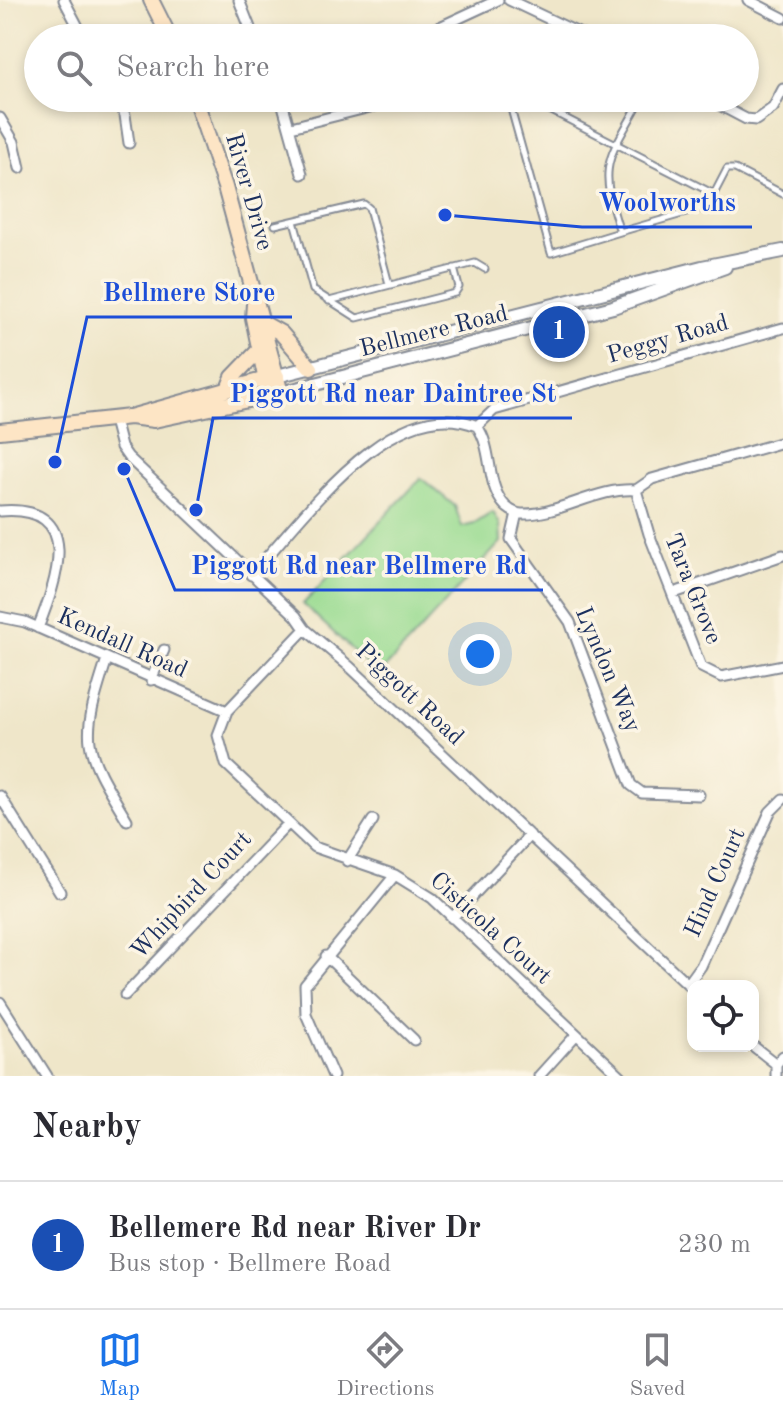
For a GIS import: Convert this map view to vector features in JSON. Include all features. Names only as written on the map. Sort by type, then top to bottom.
[{"type":"main road","points":[[151,0],[163,24]]},
{"type":"main road","name":"River Drive","points":[[200,112],[225,187],[254,299],[265,324],[275,395]]},
{"type":"main road","name":"River Drive","points":[[254,299],[253,318],[259,350],[271,378]]},
{"type":"main road","points":[[265,324],[281,333],[311,368]]},
{"type":"main road","points":[[228,389],[233,377],[259,350]]},
{"type":"main road","name":"Bellmere Road","points":[[0,431],[130,417],[271,378]]},
{"type":"main road","name":"Bellmere Road","points":[[130,417],[154,420],[275,395]]},
{"type":"street","points":[[64,0],[77,24]]},
{"type":"street","points":[[446,24],[498,0]]},
{"type":"street","points":[[509,0],[560,24]]},
{"type":"street","points":[[748,0],[783,18]]},
{"type":"street","points":[[245,1],[244,17],[247,24]]},
{"type":"street","points":[[733,112],[756,120],[773,108],[783,89]]},
{"type":"street","points":[[123,112],[129,143]]},
{"type":"street","points":[[286,112],[302,174]]},
{"type":"street","points":[[291,127],[350,112]]},
{"type":"street","points":[[0,118],[14,142],[20,168]]},
{"type":"street","name":"Bellmere Road","points":[[271,378],[783,251]]},
{"type":"street","name":"Bellmere Road","points":[[275,395],[613,307],[706,276],[743,259]]},
{"type":"street","name":"Peggy Road","points":[[477,426],[494,410],[783,328]]},
{"type":"street","name":"Piggott Road","points":[[114,420],[121,447],[128,457],[296,616],[305,629],[687,984]]},
{"type":"street","points":[[251,575],[363,455],[385,438],[411,427],[459,420],[477,426],[485,440],[496,492],[504,505],[525,514],[619,489],[636,490],[652,479],[783,442]]},
{"type":"street","name":"Tara Grove","points":[[636,490],[649,534],[701,667],[721,677],[783,665]]},
{"type":"street","points":[[0,511],[20,509],[37,516],[53,531],[60,552],[58,579],[38,628]]},
{"type":"street","name":"Lyndon Way","points":[[517,513],[511,539],[570,622],[631,785],[642,793],[699,795]]},
{"type":"street","points":[[674,593],[783,555]]},
{"type":"street","name":"Kendall Road","points":[[0,617],[38,628],[227,711]]},
{"type":"street","points":[[227,711],[305,629]]},
{"type":"street","points":[[151,680],[164,650]]},
{"type":"street","points":[[107,659],[89,714],[88,741],[96,769],[127,820]]},
{"type":"street","name":"Cisticola Court","points":[[227,711],[218,735],[226,764],[288,824],[314,847],[347,861],[395,875],[432,898],[621,1076]]},
{"type":"street","points":[[0,796],[60,892]]},
{"type":"street","name":"Hind Court","points":[[694,980],[770,812],[783,799]]},
{"type":"street","points":[[347,861],[373,820]]},
{"type":"street","name":"Whipbird Court","points":[[125,995],[288,824]]},
{"type":"street","points":[[452,918],[530,835]]},
{"type":"street","points":[[333,1076],[306,1014],[303,1000],[305,985],[395,875]]},
{"type":"street","points":[[326,956],[414,1040]]},
{"type":"street","points":[[0,1002],[47,1076]]},
{"type":"street","points":[[539,1076],[576,1035]]},
{"type":"street","points":[[759,1049],[779,1060],[776,1076]]},
{"type":"lane","points":[[512,112],[551,253],[710,206],[727,169],[735,169],[783,194]]},
{"type":"lane","points":[[555,112],[714,194]]},
{"type":"lane","points":[[620,232],[606,183],[606,166],[634,112]]},
{"type":"lane","points":[[275,225],[367,205],[389,284]]},
{"type":"lane","points":[[294,221],[313,290],[357,318],[455,293],[459,287],[454,268]]},
{"type":"lane","points":[[329,301],[475,263],[485,269]]},
{"type":"green space","points":[[421,478],[455,506],[462,527],[474,524],[493,512],[500,524],[501,542],[379,675],[303,604]]},
{"type":"place","name":"Woolworths","points":[[445,215]]},
{"type":"place","name":"Bellemere Rd near River Dr","points":[[559,332]]},
{"type":"place","name":"Bellmere Store","points":[[55,462]]},
{"type":"place","name":"Piggott Rd near Bellmere Rd","points":[[124,469]]},
{"type":"place","name":"Piggott Rd near Daintree St","points":[[196,510]]}]
